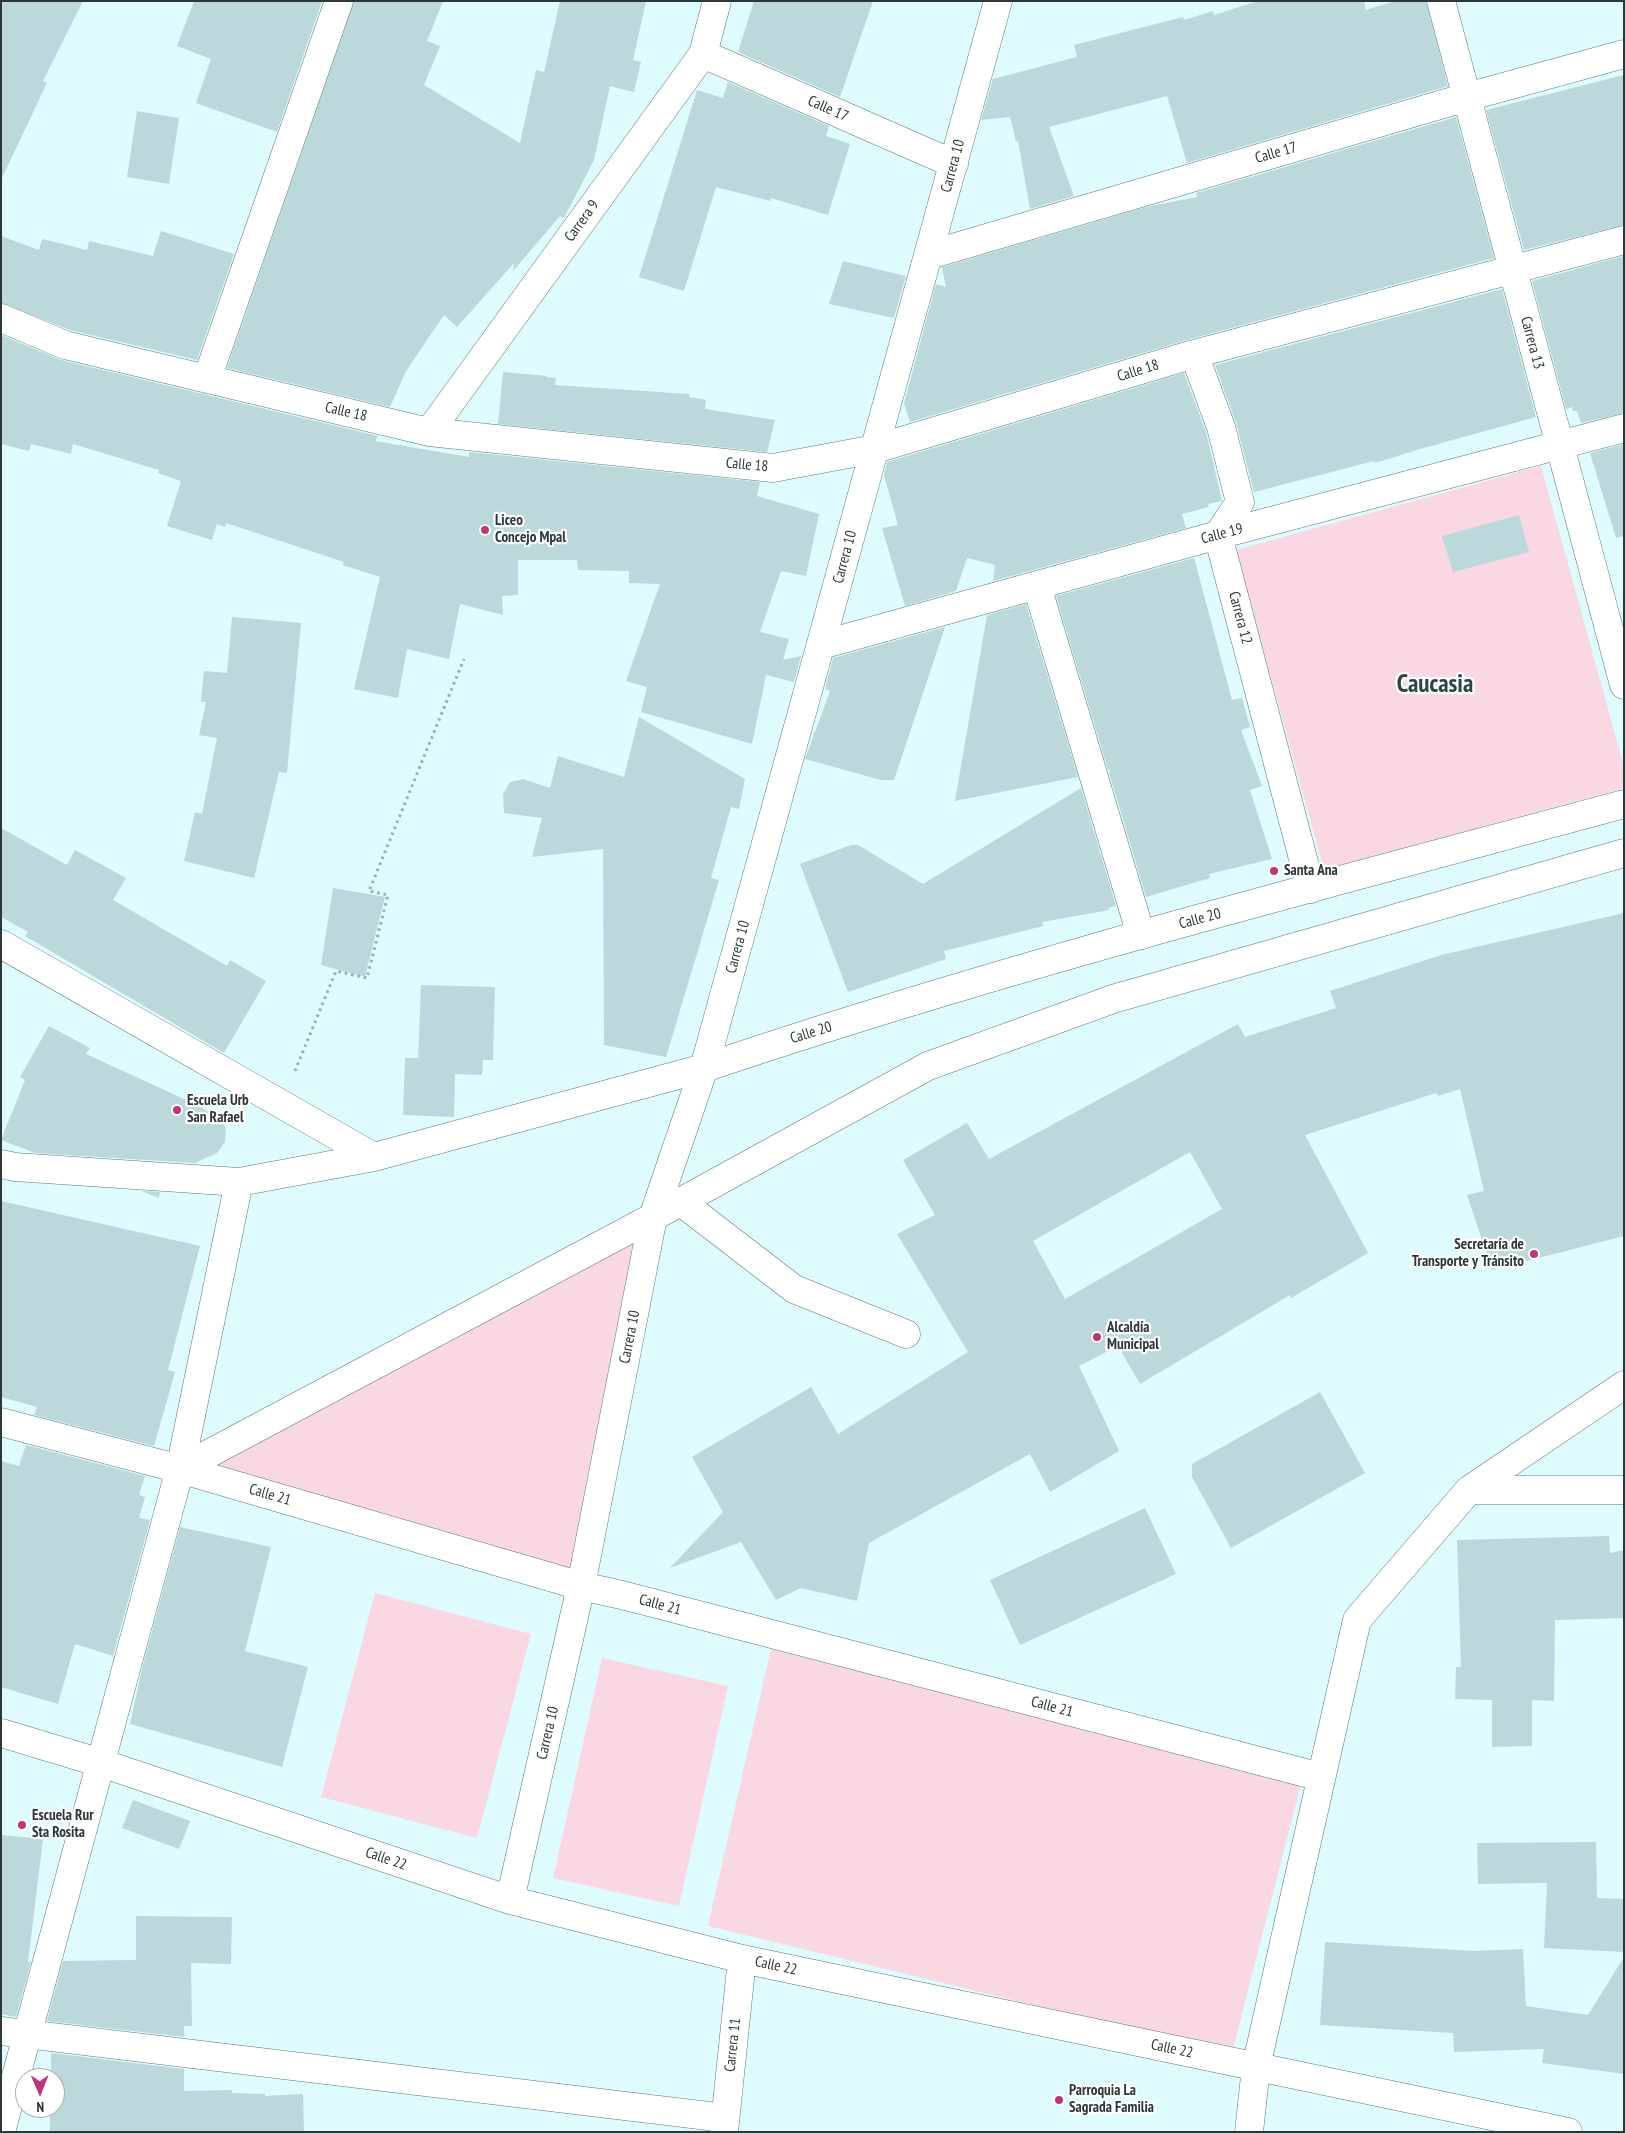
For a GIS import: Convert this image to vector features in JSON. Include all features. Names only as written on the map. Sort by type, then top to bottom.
[{"type":"street","points":[[207,379],[339,1]]},
{"type":"street","name":"Carrera 9","points":[[429,432],[703,54],[717,1]]},
{"type":"street","name":"Carrera 10","points":[[510,1900],[581,1586],[653,1217],[704,1068],[998,1]]},
{"type":"street","name":"Carrera 13","points":[[1441,1],[1560,445],[1614,606],[1624,685]]},
{"type":"street","name":"Calle 17","points":[[703,54],[954,164]]},
{"type":"street","name":"Calle 17","points":[[929,255],[1467,97],[1624,54]]},
{"type":"street","name":"Calle 18","points":[[1,318],[65,345],[429,432],[773,468],[875,450],[1194,354],[1513,271],[1624,240]]},
{"type":"street","points":[[1194,354],[1220,428],[1240,502],[1218,535]]},
{"type":"street","name":"Calle 19","points":[[821,645],[1218,535],[1624,428]]},
{"type":"street","name":"Carrera 12","points":[[1218,535],[1311,889]]},
{"type":"street","points":[[1037,586],[1141,935]]},
{"type":"street","name":"Calle 20","points":[[1,1164],[239,1182],[374,1157],[704,1068],[779,1043],[1141,935],[1624,804]]},
{"type":"street","points":[[180,1469],[681,1202],[928,1066],[1113,999],[1624,853]]},
{"type":"street","points":[[1,944],[374,1157]]},
{"type":"street","points":[[1,2132],[180,1469],[239,1182]]},
{"type":"street","points":[[681,1202],[794,1288],[906,1334]]},
{"type":"street","points":[[1249,2132],[1256,2067],[1357,1620],[1469,1490],[1624,1385]]},
{"type":"street","name":"Calle 21","points":[[1,1422],[180,1469],[581,1586],[1321,1777]]},
{"type":"street","points":[[1469,1490],[1624,1490]]},
{"type":"street","name":"Calle 22","points":[[1,1734],[101,1763],[510,1900],[742,1959],[1568,2132]]},
{"type":"street","name":"Carrera 11","points":[[724,2125],[742,1959]]},
{"type":"street","points":[[1,2031],[724,2125]]},
{"type":"path","points":[[281,1104],[336,971],[367,978],[388,895],[369,891],[464,659]]},
{"type":"shaded area","points":[[1541,466],[1624,767],[1624,788],[1324,870],[1236,550]]},
{"type":"shaded area","points":[[638,1237],[572,1572],[210,1467]]},
{"type":"shaded area","points":[[375,1593],[531,1634],[477,1838],[321,1797]]},
{"type":"shaded area","points":[[771,1649],[1302,1780],[1232,2053],[708,1926]]},
{"type":"shaded area","points":[[602,1658],[728,1686],[679,1906],[553,1878]]},
{"type":"building","points":[[1,1],[83,1],[43,81],[47,83],[1,180]]},
{"type":"building","points":[[194,1],[322,1],[277,132],[196,103],[211,59],[177,46]]},
{"type":"building","points":[[354,1],[443,1],[427,41],[440,46],[424,85],[520,143],[536,70],[544,72],[560,1],[646,1],[633,60],[641,62],[634,92],[610,86],[594,160],[564,218],[560,216],[513,271],[514,263],[457,327],[444,315],[406,371],[390,407],[227,368]]},
{"type":"building","points":[[754,1],[873,1],[840,97],[738,52]]},
{"type":"building","points":[[1258,1],[1364,1],[1366,10],[1395,1],[1426,1],[1448,86],[1187,163],[1167,96],[1049,127],[1074,196],[1030,209],[1018,141],[1016,142],[1010,117],[981,120],[993,79],[1077,57],[1074,45],[1183,17],[1184,20],[1213,11],[1214,15]]},
{"type":"building","points":[[1624,75],[1624,225],[1524,250],[1486,110]]},
{"type":"building","points":[[728,82],[829,126],[826,136],[850,144],[828,215],[771,198],[770,201],[716,187],[684,291],[639,277],[697,90],[723,98]]},
{"type":"building","points":[[137,111],[179,118],[169,184],[127,177]]},
{"type":"building","points":[[1456,117],[1494,258],[1190,339],[910,422],[904,403],[936,284],[946,287],[942,267],[1146,207],[1197,197],[1196,193]]},
{"type":"building","points":[[161,231],[234,254],[197,360],[70,330],[1,303],[1,236],[39,250],[42,239],[87,250],[89,241],[153,256]]},
{"type":"building","points":[[1624,256],[1624,413],[1581,423],[1577,411],[1573,411],[1572,407],[1566,409],[1532,281]]},
{"type":"building","points":[[843,261],[906,276],[894,318],[829,304]]},
{"type":"building","points":[[1502,289],[1536,417],[1375,463],[1374,461],[1254,492],[1236,423],[1215,365]]},
{"type":"building","points":[[1,335],[61,360],[378,436],[375,441],[469,457],[469,452],[760,482],[757,496],[819,514],[806,576],[781,571],[760,632],[789,639],[783,660],[801,656],[794,682],[766,675],[752,744],[641,712],[647,687],[626,681],[660,584],[629,583],[629,571],[578,570],[577,560],[518,560],[518,595],[502,596],[503,615],[460,604],[449,659],[407,649],[398,698],[354,689],[380,577],[343,565],[344,562],[226,523],[225,527],[217,524],[212,540],[167,526],[181,481],[158,473],[159,470],[73,444],[71,454],[31,444],[29,451],[1,444]]},
{"type":"building","points":[[503,372],[556,378],[555,385],[689,394],[689,397],[706,400],[705,409],[775,420],[767,452],[498,424]]},
{"type":"building","points":[[1184,373],[1206,432],[1222,501],[1208,504],[1209,507],[1182,514],[1186,528],[993,581],[995,565],[967,558],[956,591],[905,606],[882,528],[898,525],[884,475],[887,462]]},
{"type":"building","points":[[1624,444],[1624,536],[1616,538],[1590,453]]},
{"type":"building","points":[[1519,515],[1529,552],[1453,572],[1442,536]]},
{"type":"building","points":[[1194,558],[1232,700],[1242,698],[1250,727],[1241,730],[1262,786],[1250,790],[1272,859],[1209,874],[1210,878],[1146,897],[1109,772],[1111,770],[1108,770],[1056,596]]},
{"type":"building","points":[[1026,604],[1078,777],[955,801],[987,615]]},
{"type":"building","points":[[232,617],[301,623],[287,773],[279,772],[254,878],[184,861],[195,812],[202,814],[217,738],[199,735],[206,702],[201,702],[204,671],[227,673]]},
{"type":"building","points":[[945,627],[894,780],[881,780],[805,759],[830,691],[825,689],[833,658]]},
{"type":"building","points":[[639,717],[745,779],[739,809],[731,807],[711,878],[719,880],[666,1057],[604,1045],[603,849],[532,857],[542,818],[504,813],[503,794],[510,782],[523,779],[550,788],[558,756],[624,777]]},
{"type":"building","points":[[1081,788],[1116,906],[1108,908],[1109,910],[1042,922],[1043,926],[944,951],[946,959],[848,992],[800,864],[851,845],[858,845],[923,884]]},
{"type":"building","points":[[1,828],[67,865],[75,850],[126,878],[113,900],[227,966],[230,960],[266,981],[224,1053],[25,936],[28,932],[1,917]]},
{"type":"building","points":[[333,888],[385,897],[365,977],[321,965]]},
{"type":"building","points":[[1624,913],[1624,1236],[1492,1270],[1467,1195],[1484,1191],[1460,1089],[1438,1096],[1436,1093],[1305,1135],[1368,1253],[1291,1298],[1290,1295],[1140,1384],[1118,1346],[1079,1366],[1119,1451],[1050,1492],[1030,1454],[869,1543],[857,1601],[801,1588],[776,1600],[741,1542],[670,1568],[723,1512],[692,1457],[811,1387],[838,1434],[968,1352],[897,1234],[935,1215],[903,1160],[967,1123],[989,1159],[1238,1024],[1245,1037],[1336,1008],[1330,991],[1441,955]],"holes":[[[1190,1152],[1222,1209],[1065,1299],[1033,1241]]]},
{"type":"building","points":[[421,985],[495,987],[493,1060],[483,1060],[482,1075],[455,1074],[454,1117],[403,1115],[405,1058],[418,1058]]},
{"type":"building","points":[[49,1026],[90,1048],[86,1054],[195,1104],[223,1120],[226,1131],[225,1142],[217,1153],[195,1163],[35,1153],[1,1140],[25,1080],[20,1077]]},
{"type":"building","points":[[141,1191],[160,1192],[159,1198]]},
{"type":"building","points":[[1,1201],[200,1246],[168,1370],[175,1372],[154,1446],[34,1415],[37,1407],[1,1397]]},
{"type":"building","points":[[1320,1392],[1365,1473],[1231,1548],[1192,1477],[1192,1464]]},
{"type":"building","points":[[26,1445],[145,1476],[139,1495],[145,1497],[139,1518],[150,1520],[113,1656],[75,1644],[58,1704],[1,1687],[1,1461],[19,1466]]},
{"type":"building","points":[[1145,1508],[1176,1574],[1020,1645],[990,1580]]},
{"type":"building","points":[[180,1527],[271,1547],[245,1651],[308,1667],[282,1767],[130,1724],[143,1665]]},
{"type":"building","points":[[1609,1536],[1610,1553],[1624,1550],[1624,1618],[1555,1620],[1554,1701],[1532,1700],[1532,1746],[1492,1747],[1492,1700],[1455,1699],[1456,1667],[1461,1667],[1457,1540]]},
{"type":"building","points":[[133,1800],[190,1821],[179,1849],[122,1828]]},
{"type":"building","points":[[1,1835],[43,1839],[28,1962],[31,1962],[16,2017],[1,2014]]},
{"type":"building","points":[[1596,1842],[1597,1898],[1624,1899],[1624,1952],[1544,1948],[1547,1883],[1478,1884],[1477,1843]]},
{"type":"building","points":[[136,1916],[232,1917],[231,1964],[191,1963],[192,2026],[184,2026],[184,2037],[47,2021],[63,1961],[136,1960]]},
{"type":"building","points":[[1325,1942],[1474,1951],[1523,1949],[1526,2006],[1588,2015],[1624,1957],[1624,2074],[1542,2063],[1544,2049],[1454,2052],[1453,2033],[1320,2025]]},
{"type":"building","points":[[51,2053],[184,2069],[184,2091],[232,2090],[232,2093],[265,2094],[265,2096],[303,2094],[304,2132],[50,2132],[50,2118],[65,2118],[65,2068],[51,2068]]},
{"type":"place","name":"Liceo Concejo Mpal","points":[[485,530]]},
{"type":"place","name":"Santa Ana","points":[[1274,871]]},
{"type":"place","name":"Escuela Urb San Rafael","points":[[177,1110]]},
{"type":"place","name":"Secretaría de Transporte y Tránsito","points":[[1534,1254]]},
{"type":"place","name":"Alcaldía Municipal","points":[[1097,1337]]},
{"type":"place","name":"Escuela Rur Sta Rosita","points":[[22,1825]]},
{"type":"place","name":"Parroquia La Sagrada Familia","points":[[1059,2100]]},
{"type":"district","name":"Caucasia","points":[[1435,685]]}]
